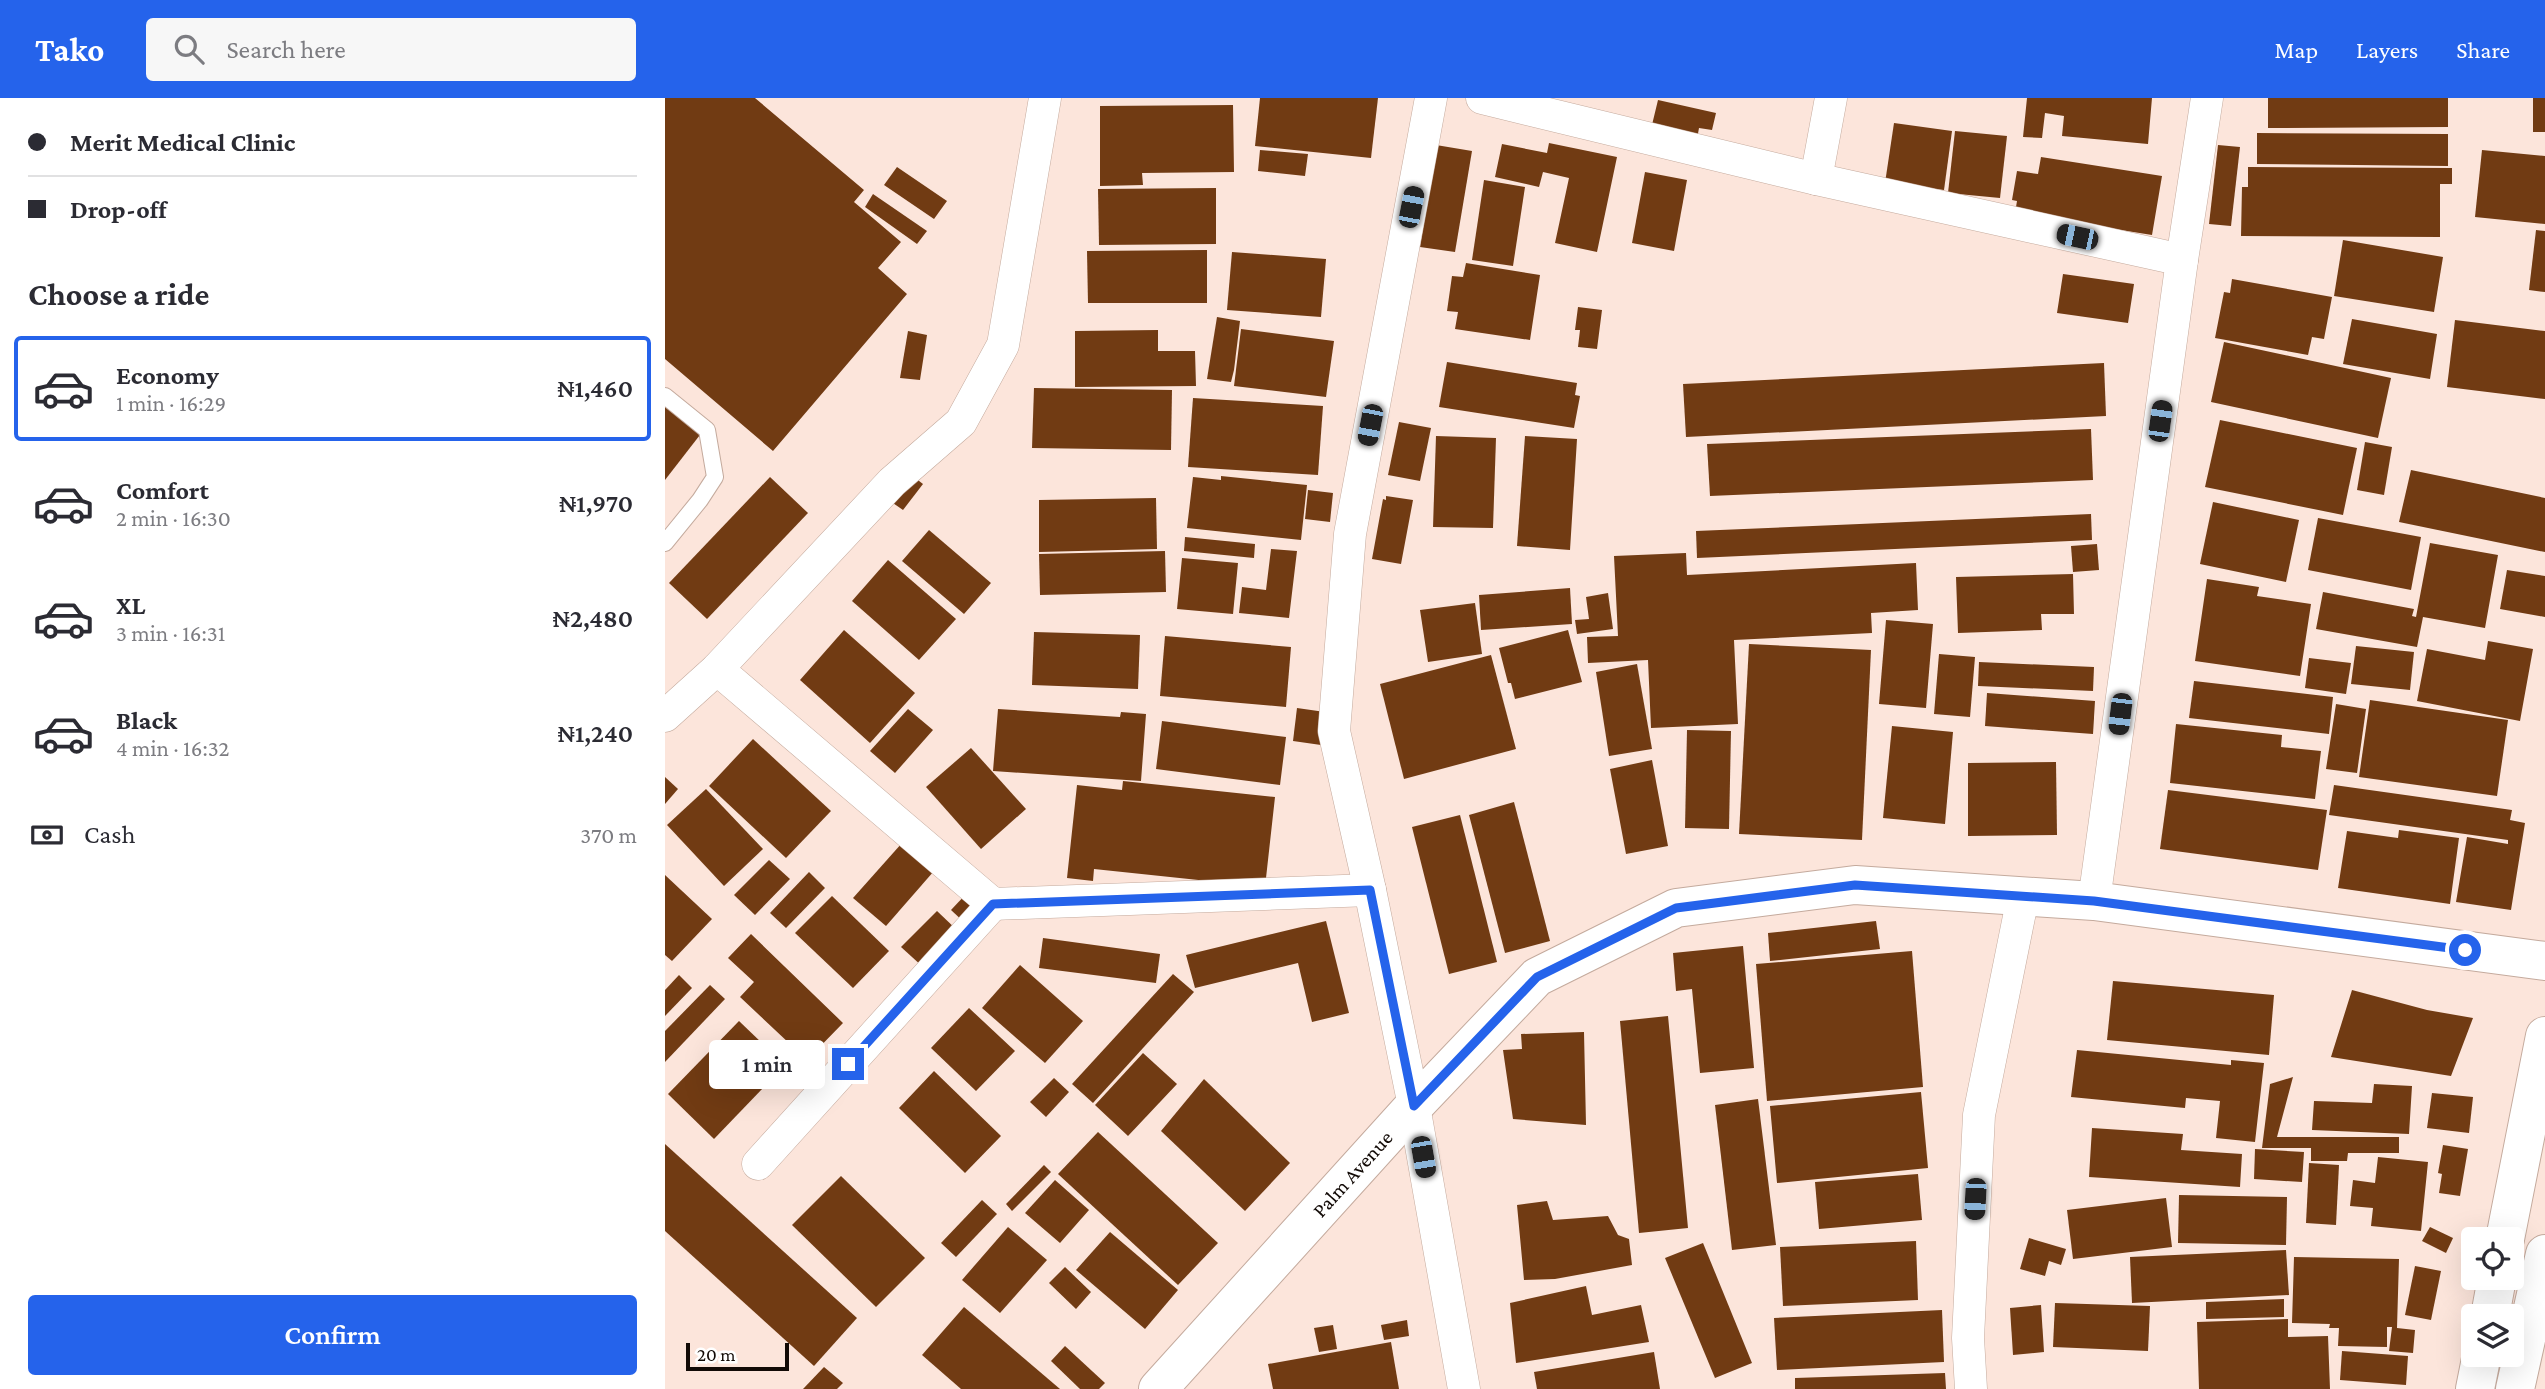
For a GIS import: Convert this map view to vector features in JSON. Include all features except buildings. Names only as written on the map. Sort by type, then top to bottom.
[{"type":"main road","name":"Palm Avenue","points":[[1158,1389],[1414,1106],[1537,977],[1676,908],[1855,885],[2094,901],[2545,961]]},
{"type":"main road","points":[[2507,1227],[2545,1036]]},
{"type":"main road","points":[[2515,1389],[2531,1349],[2545,1254]]},
{"type":"main road","points":[[2475,1389],[2479,1367]]},
{"type":"street","points":[[665,716],[717,669],[892,482],[961,422],[1003,345],[1045,98]]},
{"type":"street","points":[[1431,98],[1350,534],[1334,732],[1370,890],[1414,1106],[1464,1389]]},
{"type":"street","points":[[1482,98],[1816,179],[2182,260]]},
{"type":"street","points":[[1816,179],[1831,98]]},
{"type":"street","points":[[2094,901],[2182,260],[2207,98]]},
{"type":"street","points":[[717,669],[993,904],[1370,890]]},
{"type":"street","points":[[1971,1389],[1968,1338],[1979,1115],[2023,897]]},
{"type":"street","points":[[758,1164],[993,904]]},
{"type":"lane","points":[[665,396],[707,430],[715,477],[665,543]]},
{"type":"route","points":[[848,1064],[993,904],[1370,890],[1414,1106],[1537,977],[1676,908],[1855,885],[2094,901],[2465,950]]}]
